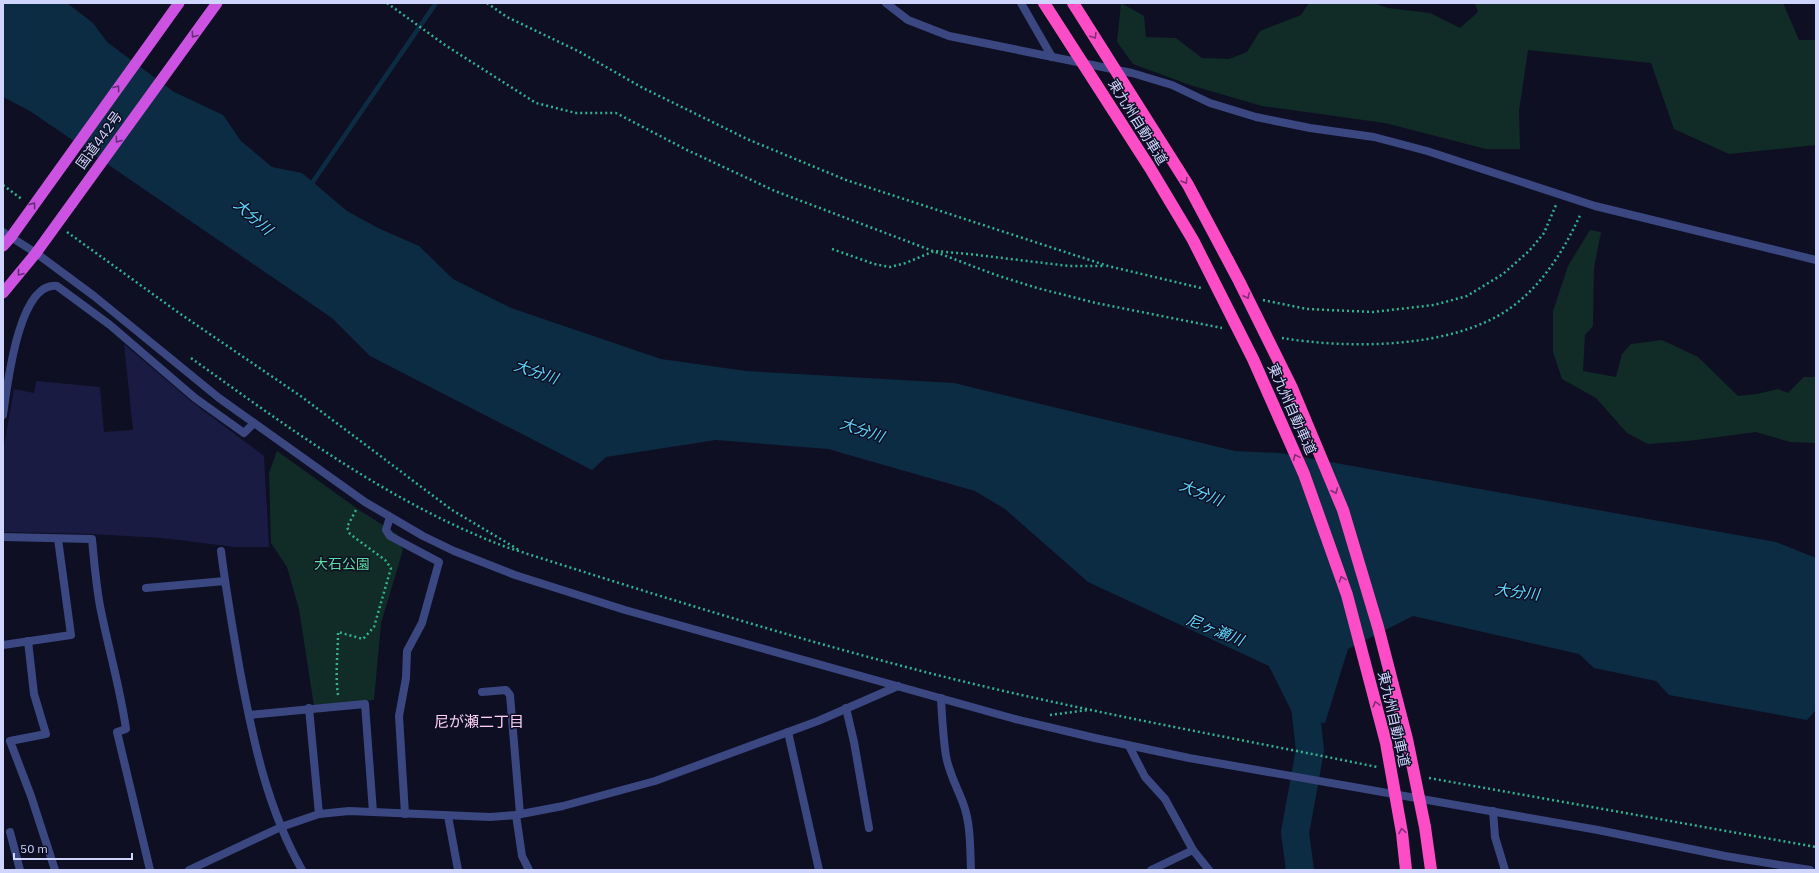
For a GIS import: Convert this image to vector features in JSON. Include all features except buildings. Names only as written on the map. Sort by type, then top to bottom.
[{"type":"highway","name":"国道442号","points":[[3,246],[7,235],[179,3]]},
{"type":"highway","name":"国道442号","points":[[3,293],[36,252],[217,3]]},
{"type":"highway","name":"東九州自動車道","points":[[1044,3],[1150,168],[1193,240],[1253,359],[1304,474],[1348,595],[1386,743],[1402,833],[1406,870]]},
{"type":"highway","name":"東九州自動車道","points":[[1073,3],[1188,185],[1239,281],[1292,388],[1343,510],[1378,627],[1406,739],[1425,827],[1431,870]]},
{"type":"street","points":[[886,3],[908,20],[936,32],[968,41],[1144,76],[1172,86],[1210,103],[1256,117],[1310,128],[1374,137],[1585,203],[1655,222],[1816,260]]},
{"type":"street","points":[[1021,3],[1052,57]]},
{"type":"street","points":[[7,235],[36,252],[129,323],[219,398],[365,502],[454,551],[515,575],[625,610],[1015,719],[1129,746],[1189,758],[1598,830],[1725,856],[1810,870]]},
{"type":"street","points":[[3,414],[11,359],[27,309],[41,291],[52,286],[57,286],[110,325],[195,398],[244,433],[254,423]]},
{"type":"street","points":[[390,517],[386,530],[390,536],[439,562],[422,623],[407,651],[406,678],[399,716],[405,814]]},
{"type":"street","points":[[3,537],[92,539],[100,607],[121,697],[126,729],[117,732],[150,870]]},
{"type":"street","points":[[3,645],[71,635],[58,539]]},
{"type":"street","points":[[221,551],[224,581],[249,715],[265,784],[281,827],[302,870]]},
{"type":"street","points":[[146,588],[224,581]]},
{"type":"street","points":[[28,641],[34,694],[46,734],[7,742],[31,796],[55,870]]},
{"type":"street","points":[[189,870],[281,827],[319,814],[336,812],[373,812],[490,817],[518,815],[563,806],[655,781],[788,732],[898,686]]},
{"type":"street","points":[[482,692],[506,690],[510,695],[522,856],[529,870]]},
{"type":"street","points":[[941,698],[946,756],[950,775],[963,802],[966,814],[971,854],[971,870]]},
{"type":"street","points":[[249,715],[309,708],[365,704],[373,812]]},
{"type":"street","points":[[309,708],[319,814]]},
{"type":"street","points":[[846,708],[854,742],[869,828]]},
{"type":"street","points":[[788,732],[819,870]]},
{"type":"street","points":[[1129,746],[1145,777],[1165,799],[1194,850],[1209,870]]},
{"type":"street","points":[[1493,811],[1495,837],[1505,870]]},
{"type":"street","points":[[448,816],[458,870]]},
{"type":"street","points":[[10,832],[20,870]]},
{"type":"street","points":[[1154,870],[1194,850]]},
{"type":"path","points":[[387,3],[445,45],[536,103],[576,113],[616,113],[687,150],[775,191],[1037,288],[1096,303],[1223,328]]},
{"type":"path","points":[[487,3],[507,16],[578,51],[643,88],[747,139],[846,180],[1108,266],[1207,289]]},
{"type":"path","points":[[3,185],[28,204]]},
{"type":"path","points":[[1261,300],[1307,309],[1373,312],[1434,305],[1467,296],[1503,274],[1529,251],[1544,233],[1555,210],[1560,195]]},
{"type":"path","points":[[1281,338],[1326,343],[1368,344],[1436,338],[1462,331],[1483,323],[1508,309],[1536,285],[1549,268],[1573,229],[1585,203]]},
{"type":"path","points":[[66,231],[179,313],[302,397],[452,510],[523,552]]},
{"type":"path","points":[[832,249],[874,264],[890,266],[906,263],[934,251],[1069,266],[1108,266]]},
{"type":"path","points":[[185,354],[332,455],[405,500],[477,536],[523,552],[707,610],[892,663],[1028,696],[1184,730],[1378,768]]},
{"type":"path","points":[[338,699],[336,680],[338,665],[338,632],[363,640],[374,627],[391,568],[385,560],[350,534],[347,527],[357,508]]},
{"type":"path","points":[[1425,777],[1816,847]]},
{"type":"green space","points":[[1121,3],[1144,16],[1146,37],[1176,38],[1202,58],[1229,59],[1247,52],[1260,31],[1301,15],[1309,3],[1373,3],[1388,8],[1430,13],[1460,28],[1478,12],[1475,3],[1783,3],[1799,40],[1816,40],[1816,145],[1729,154],[1674,129],[1651,63],[1528,50],[1519,111],[1520,149],[1486,149],[1385,123],[1262,106],[1190,85],[1133,64],[1117,42]]},
{"type":"green space","points":[[1590,230],[1601,232],[1594,268],[1593,326],[1585,335],[1583,371],[1616,377],[1622,354],[1631,344],[1662,340],[1698,357],[1738,396],[1757,394],[1778,389],[1788,393],[1804,377],[1816,377],[1816,443],[1790,442],[1756,432],[1688,441],[1648,444],[1627,433],[1596,398],[1562,379],[1553,352],[1553,311],[1568,266]]},
{"type":"green space","name":"大石公園","points":[[277,451],[359,510],[397,534],[403,550],[381,623],[374,700],[314,706],[299,609],[287,567],[271,543],[269,473]]},
{"type":"water","name":"大分川","points":[[3,3],[67,3],[93,23],[107,42],[174,92],[223,115],[241,141],[272,167],[302,173],[347,211],[378,228],[419,246],[453,279],[511,308],[661,359],[746,371],[954,383],[1235,451],[1280,453],[1776,542],[1816,558],[1816,710],[1807,720],[1669,695],[1656,681],[1594,668],[1579,654],[1413,616],[1348,649],[1325,723],[1295,718],[1269,666],[1088,582],[1005,509],[975,491],[828,449],[716,440],[606,457],[592,470],[370,356],[332,318],[30,111],[3,97]]},
{"type":"waterway","points":[[310,186],[436,3]]},
{"type":"waterway","name":"尼ヶ瀬川","points":[[1300,681],[1304,697],[1310,750],[1295,833],[1300,870]]},
{"type":"district","name":"尼が瀬二丁目","points":[[479,722]]}]
